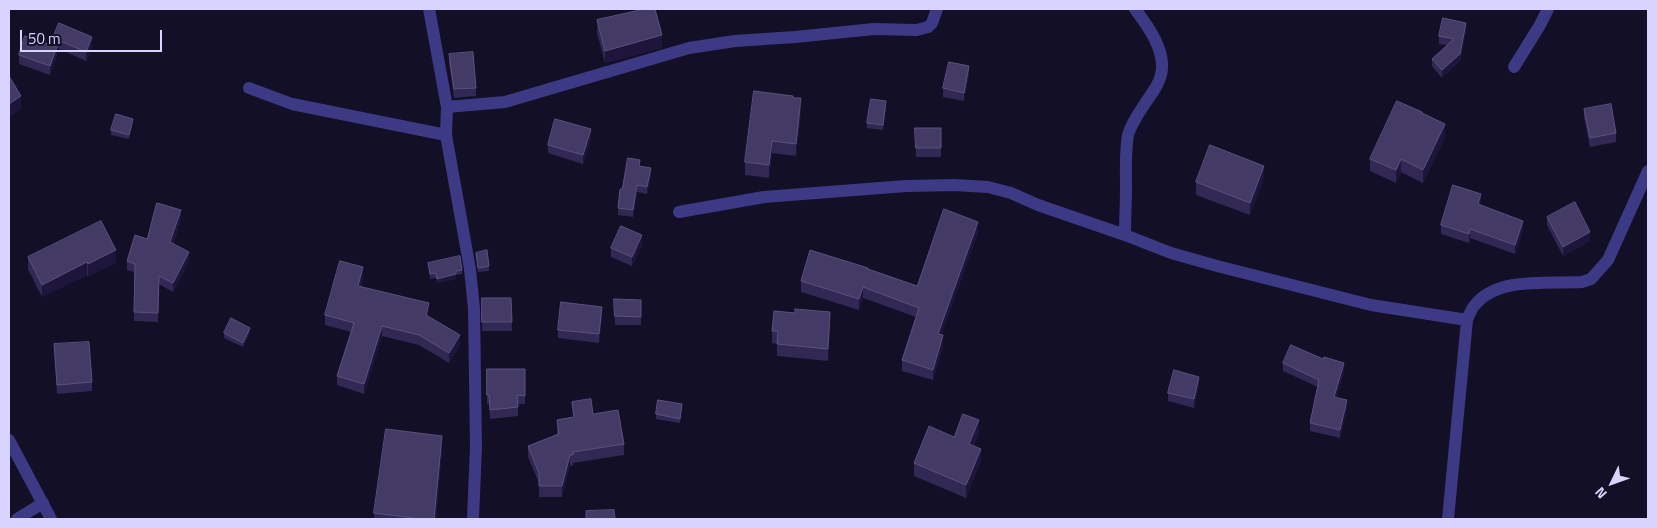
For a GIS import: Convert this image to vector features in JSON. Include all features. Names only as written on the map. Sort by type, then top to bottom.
[{"type":"street","points":[[429,9],[447,107],[446,135],[470,270],[474,309],[476,447],[473,519]]},
{"type":"street","points":[[447,107],[505,102],[698,46],[874,29],[922,29],[932,23],[937,9]]},
{"type":"street","points":[[1125,235],[1128,134],[1134,120],[1156,87],[1161,77],[1162,69],[1161,59],[1154,40],[1135,9]]},
{"type":"street","points":[[1514,67],[1548,9]]},
{"type":"street","points":[[249,88],[292,104],[446,135]]},
{"type":"street","points":[[1448,519],[1467,320],[1474,306],[1482,298],[1503,287],[1518,284],[1582,282],[1590,279],[1608,260],[1648,171]]},
{"type":"street","points":[[679,212],[764,197],[906,186],[954,185],[988,187],[1006,191],[1171,253],[1208,264],[1371,305],[1467,320]]},
{"type":"street","points":[[9,440],[51,519]]},
{"type":"street","points":[[17,519],[42,503]]},
{"type":"building","points":[[645,9],[655,9],[662,35],[605,51],[597,20]]},
{"type":"building","points":[[1443,18],[1466,23],[1460,54],[1442,70],[1432,59],[1454,39],[1439,36]]},
{"type":"building","points":[[59,23],[92,37],[86,52],[53,38]]},
{"type":"building","points":[[25,36],[57,47],[50,66],[19,55]]},
{"type":"building","points":[[473,52],[476,88],[454,89],[449,54]]},
{"type":"building","points":[[949,62],[969,66],[964,93],[943,88]]},
{"type":"building","points":[[9,76],[21,96],[9,104]]},
{"type":"building","points":[[754,91],[801,98],[796,144],[772,141],[769,165],[745,162]]},
{"type":"building","points":[[871,99],[886,101],[883,125],[867,123]]},
{"type":"building","points":[[1397,101],[1445,124],[1423,170],[1401,159],[1396,170],[1370,159]]},
{"type":"building","points":[[1611,104],[1616,133],[1590,138],[1584,109]]},
{"type":"building","points":[[116,114],[133,119],[129,135],[111,130]]},
{"type":"building","points":[[555,119],[591,129],[583,155],[548,145]]},
{"type":"building","points":[[915,128],[941,128],[941,148],[916,148]]},
{"type":"building","points":[[1210,145],[1264,166],[1250,203],[1196,182]]},
{"type":"building","points":[[628,158],[640,160],[639,166],[651,168],[647,187],[637,185],[633,210],[618,208],[620,189],[622,189]]},
{"type":"building","points":[[1453,185],[1481,194],[1478,204],[1523,221],[1515,245],[1470,229],[1469,234],[1441,225]]},
{"type":"building","points":[[1575,202],[1590,232],[1563,247],[1547,217]]},
{"type":"building","points":[[157,203],[181,210],[170,242],[189,252],[173,283],[159,276],[158,313],[134,312],[135,264],[127,261],[135,235],[147,239]]},
{"type":"building","points":[[944,209],[978,222],[938,334],[943,335],[933,370],[902,360],[919,308],[863,287],[859,299],[801,281],[810,250],[917,286]]},
{"type":"building","points":[[101,221],[116,250],[88,264],[87,262],[42,285],[28,257]]},
{"type":"building","points":[[621,226],[642,235],[632,257],[611,248]]},
{"type":"building","points":[[487,250],[489,266],[478,268],[476,253]]},
{"type":"building","points":[[460,256],[462,270],[456,271],[456,274],[437,279],[436,273],[430,274],[428,263]]},
{"type":"building","points":[[340,261],[363,267],[358,286],[429,303],[426,315],[460,335],[449,353],[419,335],[382,326],[364,384],[337,376],[354,323],[325,315]]},
{"type":"building","points":[[482,298],[511,298],[512,322],[482,322]]},
{"type":"building","points":[[614,299],[641,300],[641,317],[615,316]]},
{"type":"building","points":[[561,302],[602,307],[599,334],[558,330]]},
{"type":"building","points":[[795,309],[830,312],[828,349],[777,344],[778,331],[772,331],[774,311],[795,313]]},
{"type":"building","points":[[231,318],[250,328],[243,343],[224,333]]},
{"type":"building","points":[[89,342],[92,382],[57,385],[54,344]]},
{"type":"building","points":[[1291,345],[1323,359],[1324,357],[1344,363],[1334,397],[1347,400],[1340,430],[1310,423],[1319,380],[1283,363]]},
{"type":"building","points":[[487,369],[525,369],[525,396],[517,395],[518,407],[490,410],[489,395],[487,395]]},
{"type":"building","points":[[1174,370],[1199,377],[1194,399],[1168,393]]},
{"type":"building","points":[[591,399],[593,414],[618,410],[624,444],[573,452],[573,455],[570,455],[562,486],[539,486],[539,473],[528,446],[559,434],[557,420],[574,417],[572,402]]},
{"type":"building","points":[[658,400],[682,404],[680,419],[656,414]]},
{"type":"building","points":[[963,414],[979,420],[969,444],[981,449],[966,485],[914,463],[929,426],[954,437]]},
{"type":"building","points":[[386,429],[442,436],[434,519],[374,513]]},
{"type":"building","points":[[614,510],[615,519],[586,519],[586,511]]}]
